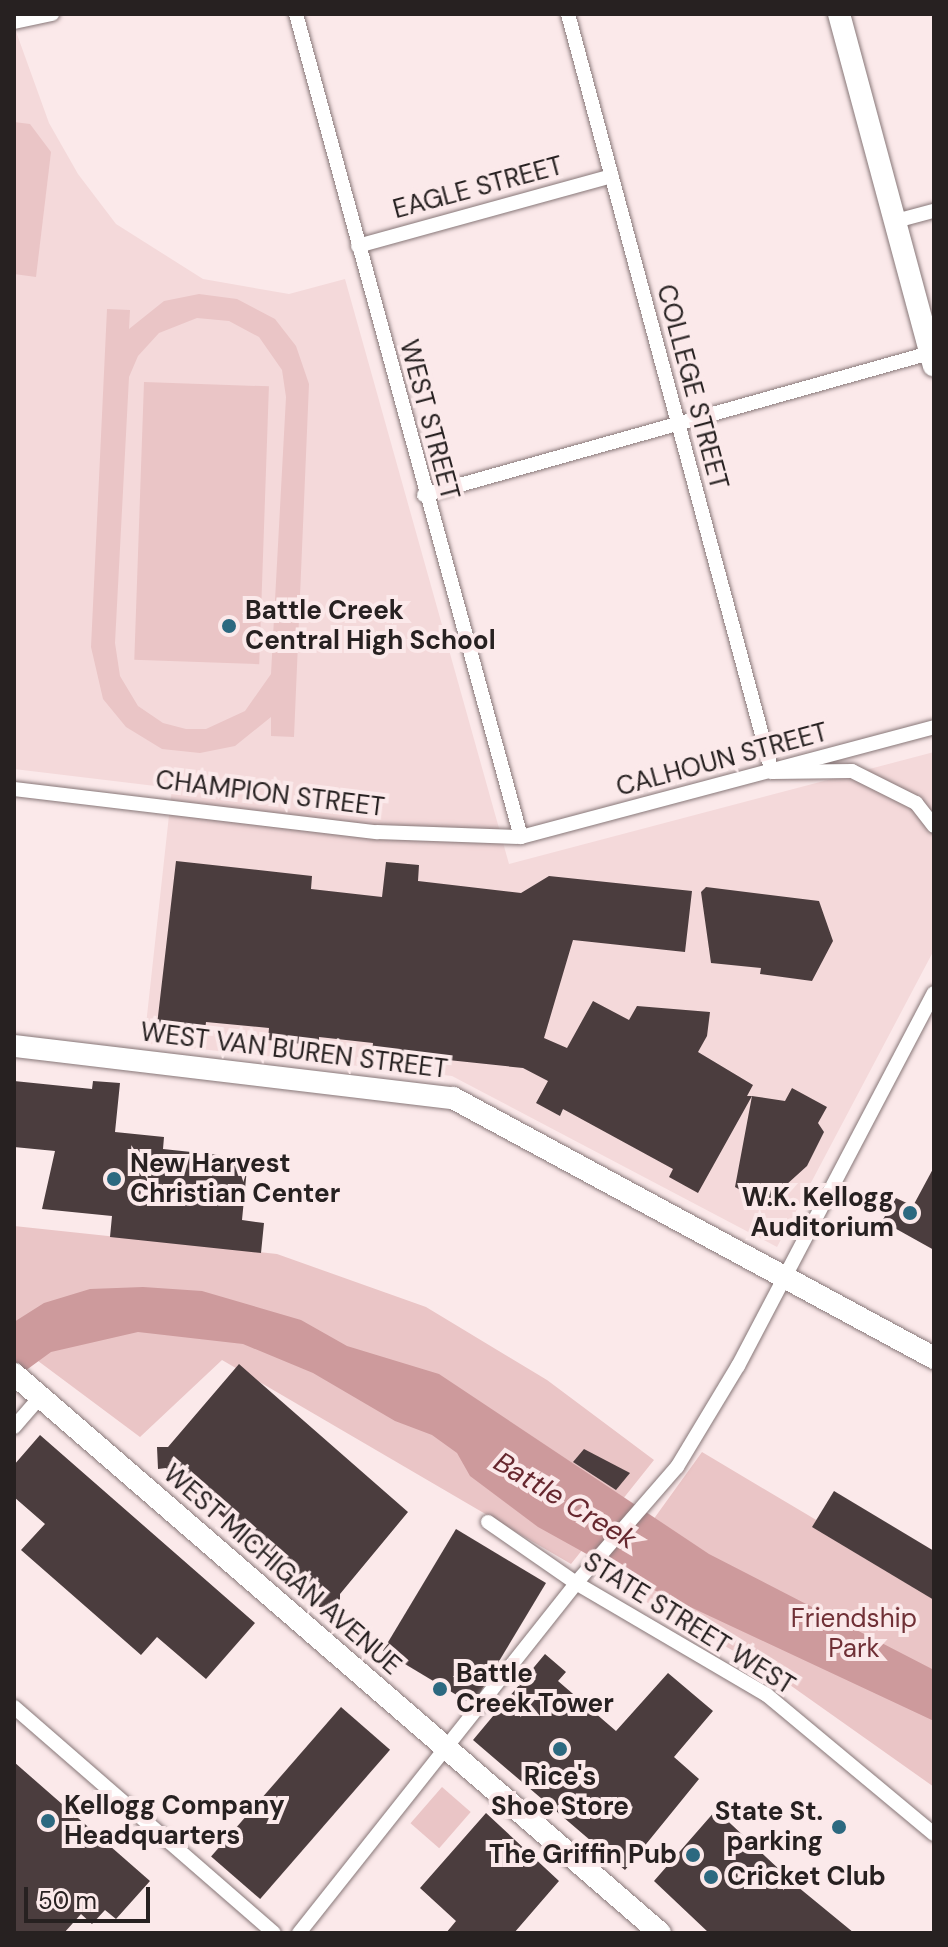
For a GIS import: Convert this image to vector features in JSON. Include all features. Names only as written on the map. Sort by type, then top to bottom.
[{"type":"street","points":[[14,22],[52,14]]},
{"type":"street","name":"WEST STREET","points":[[296,14],[424,495],[521,837]]},
{"type":"street","name":"COLLEGE STREET","points":[[568,14],[772,772]]},
{"type":"street","points":[[424,495],[676,423],[932,359],[839,14]]},
{"type":"street","name":"EAGLE STREET","points":[[358,246],[612,176]]},
{"type":"street","points":[[896,221],[934,211]]},
{"type":"street","name":"CALHOUN STREET","points":[[521,837],[934,727]]},
{"type":"street","points":[[772,772],[852,771],[916,803],[934,826]]},
{"type":"street","name":"CHAMPION STREET","points":[[14,789],[377,832],[521,837]]},
{"type":"street","points":[[299,1933],[576,1583],[651,1502],[708,1419],[934,993]]},
{"type":"street","name":"WEST VAN BUREN STREET","points":[[14,1046],[453,1098],[785,1274],[934,1358]]},
{"type":"street","points":[[14,1427],[26,1384]]},
{"type":"street","name":"WEST MICHIGAN AVENUE","points":[[26,1384],[660,1933]]},
{"type":"street","name":"STATE STREET WEST","points":[[488,1522],[576,1583],[767,1695],[934,1834]]},
{"type":"street","points":[[14,1707],[274,1933]]},
{"type":"shaded area","name":"Battle Creek Central High School","points":[[14,26],[49,123],[78,174],[116,224],[203,279],[289,294],[345,279],[509,864],[934,752],[934,950],[777,1247],[452,1076],[144,1043],[172,788],[14,769]]},
{"type":"green space","points":[[14,122],[30,124],[51,152],[36,277],[14,274]]},
{"type":"green space","points":[[199,294],[237,299],[275,319],[296,346],[309,384],[294,737],[271,736],[271,717],[235,746],[200,753],[162,749],[126,727],[103,699],[91,647],[107,309],[130,310],[129,329],[164,301]],"holes":[[[197,318],[229,321],[259,337],[282,370],[286,397],[271,674],[245,711],[206,729],[186,729],[163,723],[138,706],[120,676],[115,643],[129,377],[138,356],[159,333]]]},
{"type":"green space","points":[[144,382],[269,386],[259,664],[134,660]]},
{"type":"green space","points":[[14,1226],[277,1254],[426,1307],[547,1380],[654,1460],[571,1564],[222,1360],[140,1437],[14,1343]]},
{"type":"green space","name":"Friendship Park","points":[[702,1452],[934,1590],[934,1787],[773,1673],[609,1581]]},
{"type":"green space","points":[[442,1787],[471,1812],[439,1848],[411,1823]]},
{"type":"water","name":"Battle Creek","points":[[143,1287],[202,1291],[301,1320],[347,1346],[439,1374],[709,1554],[934,1670],[934,1721],[639,1583],[538,1527],[470,1476],[457,1453],[432,1435],[395,1421],[313,1373],[243,1344],[138,1332],[51,1352],[14,1379],[14,1322],[44,1303],[90,1289]]},
{"type":"building","points":[[176,861],[312,876],[311,889],[382,897],[386,862],[419,865],[418,881],[521,893],[549,876],[692,891],[685,952],[573,940],[544,1038],[567,1048],[593,1001],[629,1020],[637,1006],[710,1012],[707,1036],[698,1052],[753,1085],[747,1096],[752,1096],[698,1193],[669,1177],[673,1169],[563,1109],[560,1116],[536,1103],[548,1081],[523,1068],[372,1052],[373,1043],[319,1037],[319,1046],[268,1040],[269,1028],[206,1022],[205,1030],[157,1025]]},
{"type":"building","points":[[706,887],[819,901],[833,941],[812,981],[760,974],[761,968],[711,963],[701,892]]},
{"type":"building","points":[[14,1081],[92,1089],[93,1081],[120,1083],[115,1132],[164,1137],[163,1149],[248,1158],[242,1220],[264,1223],[261,1253],[110,1237],[112,1216],[42,1209],[55,1151],[14,1147]]},
{"type":"building","points":[[792,1088],[827,1107],[818,1123],[824,1132],[807,1166],[765,1204],[735,1187],[752,1096],[785,1101]]},
{"type":"building","name":"W.K. Kellogg Auditorium","points":[[934,1167],[934,1250],[882,1221],[896,1198],[913,1206]]},
{"type":"building","points":[[239,1364],[408,1512],[340,1594],[340,1606],[319,1607],[318,1599],[166,1468],[158,1469],[157,1447],[168,1447]]},
{"type":"building","points":[[40,1435],[255,1623],[206,1679],[157,1637],[141,1655],[21,1550],[45,1524],[14,1497],[14,1465]]},
{"type":"building","points":[[584,1449],[630,1473],[616,1490],[573,1462]]},
{"type":"building","points":[[834,1491],[934,1551],[934,1600],[812,1527]]},
{"type":"building","points":[[456,1529],[546,1583],[473,1705],[383,1651]]},
{"type":"building","points":[[545,1654],[566,1672],[558,1681],[616,1731],[668,1673],[713,1711],[674,1757],[699,1779],[625,1870],[473,1740]]},
{"type":"building","points":[[341,1707],[390,1750],[260,1899],[211,1856]]},
{"type":"building","name":"Kellogg Company Headquarters","points":[[14,1762],[150,1881],[116,1919],[105,1910],[92,1924],[81,1914],[64,1933],[14,1933]]},
{"type":"building","points":[[716,1810],[798,1887],[854,1933],[709,1933],[654,1881]]},
{"type":"building","points":[[486,1813],[559,1881],[514,1933],[446,1933],[456,1921],[420,1888]]},
{"type":"place","name":"Battle Creek Central High School","points":[[229,626]]},
{"type":"place","name":"New Harvest Christian Center","points":[[114,1179]]},
{"type":"place","name":"W.K. Kellogg Auditorium","points":[[910,1213]]},
{"type":"place","name":"Battle Creek Tower","points":[[440,1689]]},
{"type":"place","name":"Rice's Shoe Store","points":[[560,1749]]},
{"type":"place","name":"Kellogg Company Headquarters","points":[[48,1821]]},
{"type":"place","name":"State St. parking","points":[[839,1827]]},
{"type":"place","name":"The Griffin Pub","points":[[693,1855]]},
{"type":"place","name":"Cricket Club","points":[[711,1877]]}]
